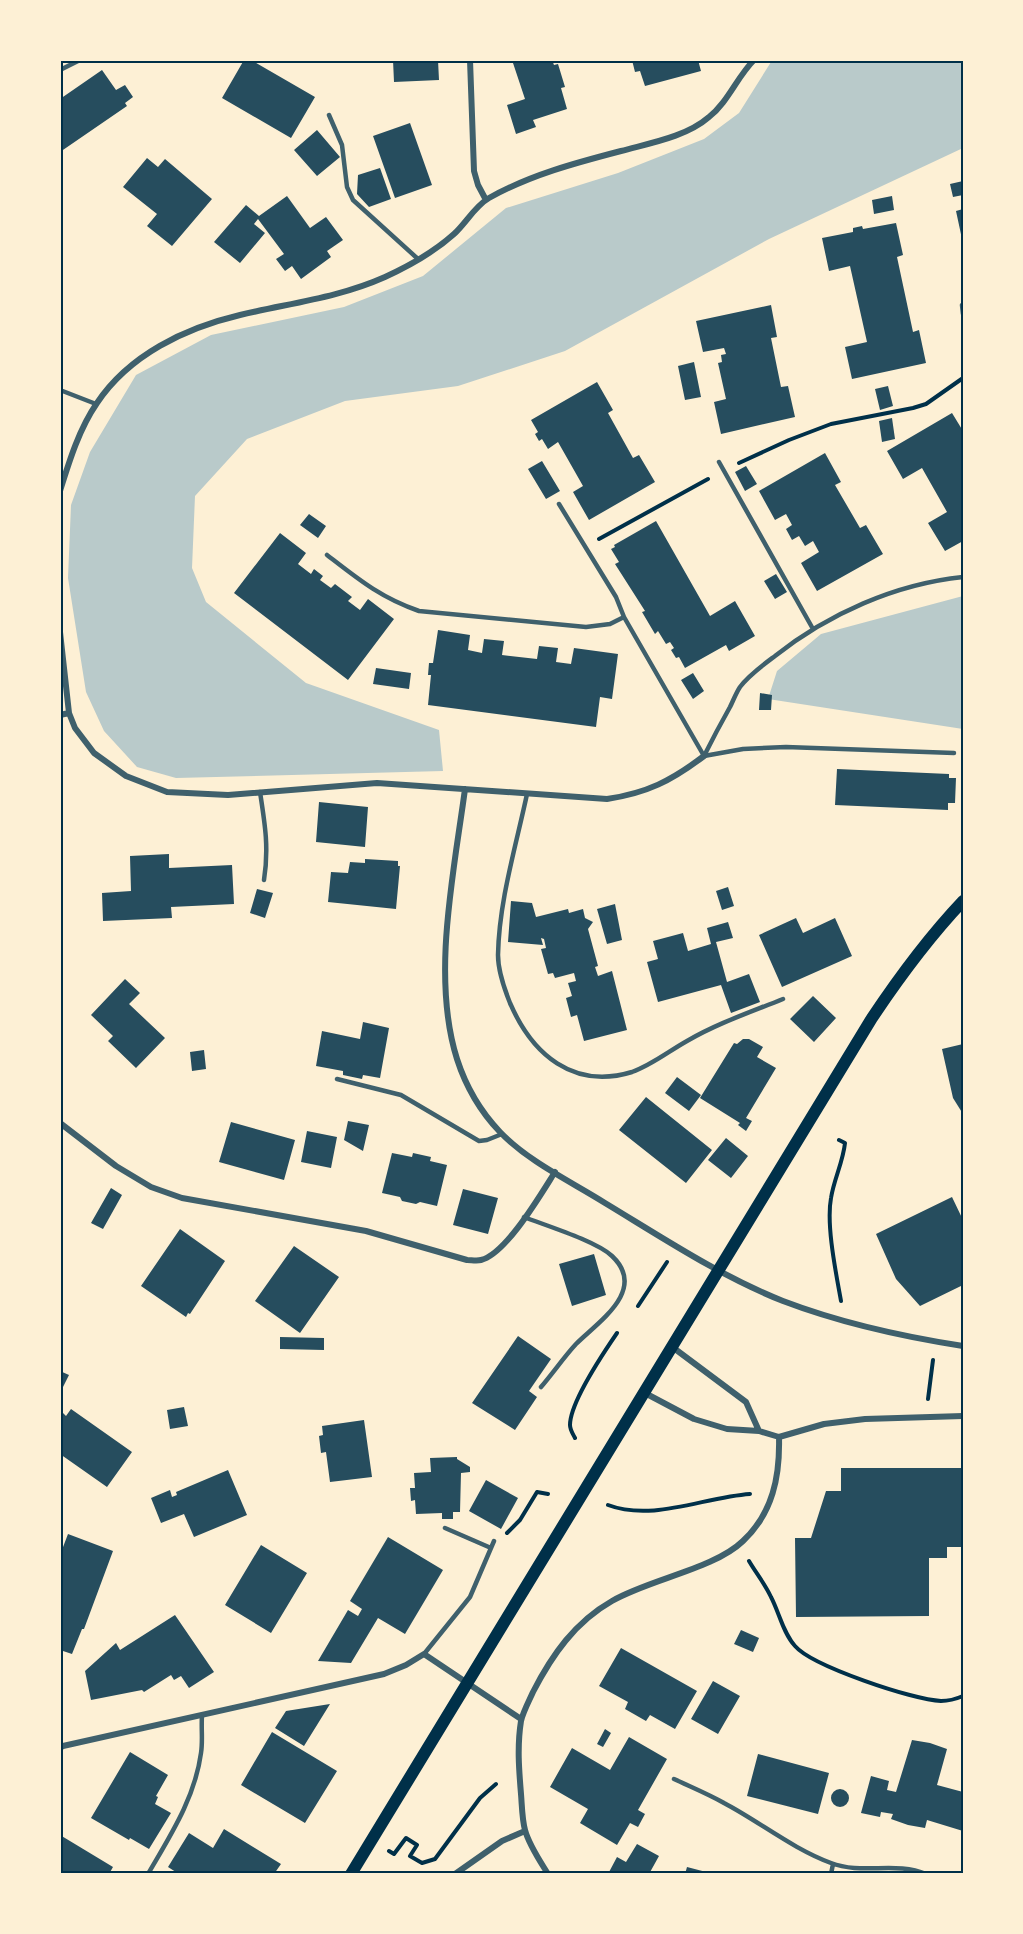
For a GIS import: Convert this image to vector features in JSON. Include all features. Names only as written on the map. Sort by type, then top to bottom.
[{"type":"main road","points":[[351,1874],[872,1018],[934,931],[963,901]]},
{"type":"street","points":[[470,60],[474,171],[486,200]]},
{"type":"street","points":[[60,491],[69,462],[96,404],[118,378],[164,343],[193,329],[240,315],[346,292],[384,278],[418,259],[454,233],[486,200],[520,182],[559,168],[692,129],[710,117],[754,60]]},
{"type":"street","points":[[60,633],[69,713],[75,728],[94,753],[126,776],[167,792],[228,795],[377,783],[607,799],[633,795],[659,786],[682,773],[704,756]]},
{"type":"street","points":[[60,715],[69,713]]},
{"type":"street","points":[[465,789],[447,930],[445,978],[449,1020],[456,1057],[468,1086],[483,1112],[502,1134],[555,1172],[692,1256],[747,1286],[785,1302],[838,1318],[963,1346]]},
{"type":"street","points":[[60,1123],[116,1166],[151,1187],[182,1198],[366,1231],[467,1260],[482,1260],[496,1252],[510,1238],[555,1172]]},
{"type":"street","points":[[671,1346],[746,1402],[759,1431]]},
{"type":"street","points":[[643,1392],[694,1419],[728,1429],[759,1431],[779,1437],[834,1423],[864,1419],[963,1416]]},
{"type":"street","points":[[548,1874],[525,1831],[518,1745],[521,1719],[543,1671],[556,1651],[590,1615],[611,1601],[638,1587],[728,1553],[751,1533],[771,1500],[777,1481],[779,1437]]},
{"type":"street","points":[[61,1746],[384,1674],[424,1654],[521,1719]]},
{"type":"street","points":[[454,1874],[502,1841],[525,1831]]},
{"type":"lane","points":[[60,70],[80,60]]},
{"type":"lane","points":[[329,115],[342,145],[347,187],[353,200],[418,259]]},
{"type":"lane","points":[[962,305],[963,314]]},
{"type":"lane","points":[[60,390],[96,404]]},
{"type":"lane","points":[[719,462],[813,629]]},
{"type":"lane","points":[[559,504],[616,597],[624,617],[704,756]]},
{"type":"lane","points":[[327,555],[373,590],[396,603],[419,611],[586,627],[610,624],[624,617]]},
{"type":"lane","points":[[704,756],[740,687],[761,667],[813,629],[858,606],[896,591],[939,579],[963,577]]},
{"type":"lane","points":[[704,756],[743,749],[786,747],[954,753]]},
{"type":"lane","points":[[260,792],[267,838],[264,880]]},
{"type":"lane","points":[[527,794],[502,909],[498,957],[503,986],[515,1013],[528,1037],[546,1058],[566,1069],[587,1075],[632,1072],[716,1026],[783,999]]},
{"type":"lane","points":[[337,1079],[401,1095],[479,1141],[502,1134]]},
{"type":"lane","points":[[524,1217],[598,1247],[612,1257],[623,1276],[624,1289],[621,1299],[612,1311],[575,1345],[541,1387]]},
{"type":"lane","points":[[445,1528],[491,1548]]},
{"type":"lane","points":[[424,1654],[470,1598],[494,1541]]},
{"type":"lane","points":[[148,1874],[181,1816],[195,1782],[201,1752],[201,1715]]},
{"type":"lane","points":[[674,1779],[724,1803],[798,1848],[833,1864],[850,1868],[918,1870],[926,1874]]},
{"type":"lane","points":[[831,1874],[833,1864]]},
{"type":"path","points":[[724,471],[789,440],[831,424],[926,404],[963,378]]},
{"type":"path","points":[[586,547],[705,481]]},
{"type":"path","points":[[839,1140],[845,1143],[844,1153],[830,1200],[830,1222],[842,1303]]},
{"type":"path","points":[[632,1313],[668,1262]]},
{"type":"path","points":[[575,1438],[570,1427],[575,1408],[594,1366],[620,1329]]},
{"type":"path","points":[[928,1399],[933,1359]]},
{"type":"path","points":[[494,1541],[510,1531],[520,1520],[537,1492],[548,1494]]},
{"type":"path","points":[[608,1505],[624,1511],[654,1511],[734,1495],[750,1494]]},
{"type":"path","points":[[749,1561],[770,1595],[797,1649],[828,1666],[907,1695],[939,1701],[948,1701],[963,1696]]},
{"type":"path","points":[[389,1851],[394,1854],[406,1838],[417,1845],[410,1856],[422,1863],[435,1859],[480,1798],[496,1784]]},
{"type":"shaded area","points":[[775,60],[963,60],[963,148],[769,239],[565,351],[458,386],[345,401],[247,439],[195,496],[192,568],[206,602],[306,683],[439,730],[443,771],[176,778],[137,767],[104,731],[86,692],[68,578],[71,505],[90,452],[136,375],[211,335],[344,307],[423,276],[506,208],[618,173],[704,139],[739,113],[771,62]]},
{"type":"shaded area","points":[[963,596],[963,729],[768,699],[777,671],[821,634]]},
{"type":"building","points":[[244,60],[251,60],[315,97],[291,138],[222,98]]},
{"type":"building","points":[[393,60],[438,60],[439,80],[394,82]]},
{"type":"building","points":[[512,60],[552,60],[554,65],[558,64],[565,87],[561,88],[567,109],[533,120],[536,127],[516,134],[507,105],[525,99]]},
{"type":"building","points":[[632,60],[698,60],[701,71],[645,86],[640,71],[635,72]]},
{"type":"building","points":[[102,70],[116,90],[125,85],[133,97],[125,103],[127,106],[60,152],[60,99]]},
{"type":"building","points":[[410,123],[432,185],[395,198],[373,136]]},
{"type":"building","points":[[317,130],[340,157],[317,176],[294,150]]},
{"type":"building","points":[[147,158],[158,167],[165,159],[212,199],[172,246],[147,226],[157,214],[123,187]]},
{"type":"building","points":[[380,168],[391,199],[369,207],[357,194],[358,175]]},
{"type":"building","points":[[963,181],[963,195],[953,197],[950,184]]},
{"type":"building","points":[[287,196],[310,228],[326,217],[343,240],[327,251],[331,257],[301,279],[292,266],[285,271],[276,259],[284,254],[258,219],[254,224],[265,233],[240,263],[214,242],[246,205],[259,216]]},
{"type":"building","points":[[892,196],[894,210],[874,214],[872,200]]},
{"type":"building","points":[[963,209],[963,239],[962,239],[956,211]]},
{"type":"building","points":[[896,223],[903,255],[897,257],[913,332],[919,330],[926,363],[852,379],[845,347],[867,342],[850,266],[829,271],[822,238],[853,232],[853,228],[862,226],[863,229]]},
{"type":"building","points":[[771,305],[777,337],[771,338],[781,387],[788,386],[795,417],[721,434],[714,402],[726,399],[718,363],[722,362],[721,355],[726,354],[724,348],[703,352],[696,321]]},
{"type":"building","points":[[694,362],[701,397],[685,400],[678,366]]},
{"type":"building","points":[[597,382],[613,410],[608,413],[633,458],[639,455],[655,482],[589,520],[573,492],[583,486],[558,442],[548,449],[542,439],[539,441],[535,434],[538,432],[531,420]]},
{"type":"building","points":[[888,386],[893,406],[880,410],[875,389]]},
{"type":"building","points":[[952,413],[963,431],[963,541],[945,551],[928,523],[947,512],[922,468],[903,479],[887,451]]},
{"type":"building","points":[[892,418],[895,439],[882,442],[879,421]]},
{"type":"building","points":[[825,453],[841,482],[835,485],[860,528],[866,525],[883,554],[817,591],[801,563],[819,552],[813,541],[805,546],[799,536],[792,540],[786,529],[792,525],[786,514],[775,520],[759,491]]},
{"type":"building","points":[[542,461],[560,491],[546,499],[528,469]]},
{"type":"building","points":[[746,466],[757,484],[745,491],[735,472]]},
{"type":"building","points":[[309,514],[326,526],[318,538],[300,525]]},
{"type":"building","points":[[656,521],[710,616],[735,601],[755,636],[729,651],[726,645],[685,668],[679,657],[676,658],[671,650],[674,648],[670,642],[666,644],[658,631],[655,634],[642,612],[645,611],[615,564],[619,562],[611,549],[615,547],[614,545]]},
{"type":"building","points":[[280,533],[306,553],[298,564],[311,574],[314,569],[323,576],[320,580],[331,588],[335,584],[352,597],[348,601],[360,610],[368,599],[394,619],[348,680],[234,593]]},
{"type":"building","points":[[776,574],[787,592],[775,599],[764,581]]},
{"type":"building","points":[[438,630],[470,635],[468,650],[482,653],[484,639],[504,641],[502,655],[537,659],[539,646],[558,648],[556,662],[571,664],[574,648],[618,654],[612,699],[600,697],[596,727],[428,705],[431,675],[428,675],[429,663],[433,663]]},
{"type":"building","points":[[376,668],[411,673],[409,689],[373,684]]},
{"type":"building","points":[[693,673],[704,691],[693,699],[681,680]]},
{"type":"building","points":[[760,693],[772,695],[771,710],[759,710]]},
{"type":"building","points":[[837,769],[949,774],[949,778],[956,778],[955,803],[948,803],[948,810],[835,805]]},
{"type":"building","points":[[319,802],[368,807],[365,847],[316,842]]},
{"type":"building","points":[[169,854],[169,868],[232,865],[234,904],[171,907],[172,918],[103,921],[102,893],[131,891],[130,856]]},
{"type":"building","points":[[365,859],[398,861],[398,866],[400,866],[396,909],[328,902],[331,872],[348,873],[350,862],[365,863]]},
{"type":"building","points":[[728,887],[734,906],[722,910],[716,891]]},
{"type":"building","points":[[257,889],[273,893],[265,918],[250,913]]},
{"type":"building","points":[[511,901],[532,903],[536,917],[568,909],[569,913],[583,909],[585,918],[593,922],[588,929],[598,966],[595,967],[598,976],[612,971],[627,1030],[584,1041],[577,1015],[571,1017],[566,998],[572,996],[568,983],[576,981],[574,973],[555,978],[553,973],[548,974],[541,949],[546,948],[544,939],[541,938],[543,945],[508,942]]},
{"type":"building","points":[[615,904],[622,940],[607,944],[597,909]]},
{"type":"building","points":[[796,918],[803,933],[835,918],[852,956],[782,987],[759,935]]},
{"type":"building","points":[[728,922],[733,938],[716,942],[727,982],[749,974],[760,1002],[731,1013],[721,985],[658,1002],[647,962],[658,959],[653,941],[683,933],[688,951],[711,944],[707,928]]},
{"type":"building","points":[[125,979],[140,993],[129,1004],[165,1038],[136,1068],[108,1041],[113,1036],[91,1015]]},
{"type":"building","points":[[813,996],[836,1018],[814,1042],[790,1019]]},
{"type":"building","points":[[363,1022],[389,1028],[380,1078],[363,1075],[362,1079],[343,1075],[343,1071],[316,1066],[322,1031],[360,1039]]},
{"type":"building","points":[[743,1039],[749,1039],[763,1047],[757,1057],[776,1068],[746,1118],[752,1121],[746,1131],[738,1125],[740,1123],[700,1098],[734,1043],[737,1044]]},
{"type":"building","points":[[963,1044],[963,1114],[953,1098],[942,1049]]},
{"type":"building","points":[[204,1050],[206,1069],[192,1071],[190,1052]]},
{"type":"building","points":[[677,1077],[701,1095],[689,1111],[665,1093]]},
{"type":"building","points":[[646,1097],[712,1150],[686,1183],[619,1130]]},
{"type":"building","points":[[348,1121],[369,1125],[363,1151],[344,1140]]},
{"type":"building","points":[[231,1122],[295,1140],[284,1180],[219,1162]]},
{"type":"building","points":[[307,1131],[337,1137],[331,1168],[301,1162]]},
{"type":"building","points":[[726,1138],[748,1156],[731,1178],[708,1160]]},
{"type":"building","points":[[392,1153],[412,1157],[413,1153],[431,1157],[430,1161],[447,1165],[437,1206],[402,1201],[400,1197],[382,1193]]},
{"type":"building","points":[[111,1188],[122,1195],[103,1229],[91,1223]]},
{"type":"building","points":[[463,1189],[498,1198],[488,1234],[453,1225]]},
{"type":"building","points":[[952,1197],[963,1220],[963,1285],[920,1306],[896,1279],[876,1234]]},
{"type":"building","points":[[180,1229],[225,1261],[186,1317],[141,1286]]},
{"type":"building","points":[[294,1246],[339,1277],[300,1333],[255,1301]]},
{"type":"building","points":[[594,1254],[606,1295],[572,1306],[559,1264]]},
{"type":"building","points":[[518,1336],[551,1359],[529,1391],[537,1397],[515,1430],[472,1403]]},
{"type":"building","points":[[280,1337],[324,1338],[324,1350],[280,1349]]},
{"type":"building","points":[[60,1371],[69,1375],[60,1393]]},
{"type":"building","points":[[184,1407],[188,1426],[170,1429],[167,1410]]},
{"type":"building","points":[[71,1409],[132,1452],[107,1487],[60,1454],[60,1415],[62,1412],[66,1416]]},
{"type":"building","points":[[364,1420],[372,1477],[330,1482],[326,1452],[321,1453],[319,1436],[323,1435],[322,1426]]},
{"type":"building","points":[[457,1457],[470,1467],[470,1472],[461,1473],[460,1512],[453,1512],[453,1519],[442,1519],[442,1513],[416,1514],[415,1500],[411,1501],[410,1488],[415,1488],[414,1473],[431,1472],[430,1458]]},
{"type":"building","points":[[841,1468],[963,1468],[963,1547],[947,1547],[947,1558],[929,1558],[929,1616],[796,1617],[795,1538],[811,1538],[826,1491],[841,1491]]},
{"type":"building","points":[[228,1470],[247,1515],[194,1537],[184,1514],[161,1523],[151,1498],[170,1490],[172,1497],[177,1495],[176,1492]]},
{"type":"building","points":[[486,1480],[518,1498],[501,1529],[469,1511]]},
{"type":"building","points":[[68,1534],[113,1551],[84,1629],[82,1629],[72,1654],[60,1650],[60,1555]]},
{"type":"building","points":[[388,1537],[443,1570],[405,1634],[378,1618],[351,1663],[318,1661],[348,1610],[358,1616],[362,1609],[350,1601]]},
{"type":"building","points":[[261,1545],[307,1573],[271,1633],[225,1605]]},
{"type":"building","points":[[175,1615],[214,1672],[189,1688],[181,1676],[174,1680],[171,1675],[144,1692],[142,1690],[91,1700],[85,1671],[116,1643],[120,1650]]},
{"type":"building","points":[[741,1630],[759,1638],[753,1652],[734,1644]]},
{"type":"building","points":[[621,1648],[697,1691],[675,1729],[650,1715],[646,1721],[625,1709],[628,1702],[599,1686]]},
{"type":"building","points":[[713,1681],[740,1696],[718,1734],[691,1719]]},
{"type":"building","points":[[330,1704],[304,1746],[275,1728],[286,1711]]},
{"type":"building","points":[[605,1729],[611,1733],[603,1747],[597,1744]]},
{"type":"building","points":[[272,1732],[337,1771],[305,1823],[241,1785]]},
{"type":"building","points":[[629,1737],[667,1759],[638,1810],[645,1814],[638,1827],[630,1823],[617,1845],[580,1823],[588,1809],[550,1787],[572,1748],[610,1770]]},
{"type":"building","points":[[912,1740],[947,1749],[937,1785],[963,1792],[963,1831],[927,1820],[925,1828],[908,1825],[891,1819],[893,1814],[881,1812],[880,1817],[861,1813],[871,1776],[889,1781],[887,1790],[896,1792]]},
{"type":"building","points":[[130,1752],[168,1775],[156,1796],[158,1797],[155,1804],[171,1813],[149,1849],[91,1818]]},
{"type":"building","points":[[758,1754],[829,1773],[818,1814],[747,1796]]},
{"type":"building","points":[[840,1789],[846,1792],[849,1798],[846,1804],[840,1807],[834,1804],[831,1798],[834,1792]]},
{"type":"building","points":[[224,1829],[281,1864],[274,1874],[179,1874],[168,1867],[189,1833],[213,1848]]},
{"type":"building","points":[[60,1835],[113,1867],[109,1874],[60,1874]]},
{"type":"building","points":[[637,1844],[659,1856],[649,1874],[608,1874],[617,1857],[626,1862]]},
{"type":"building","points":[[687,1867],[710,1873],[710,1874],[685,1874]]}]
